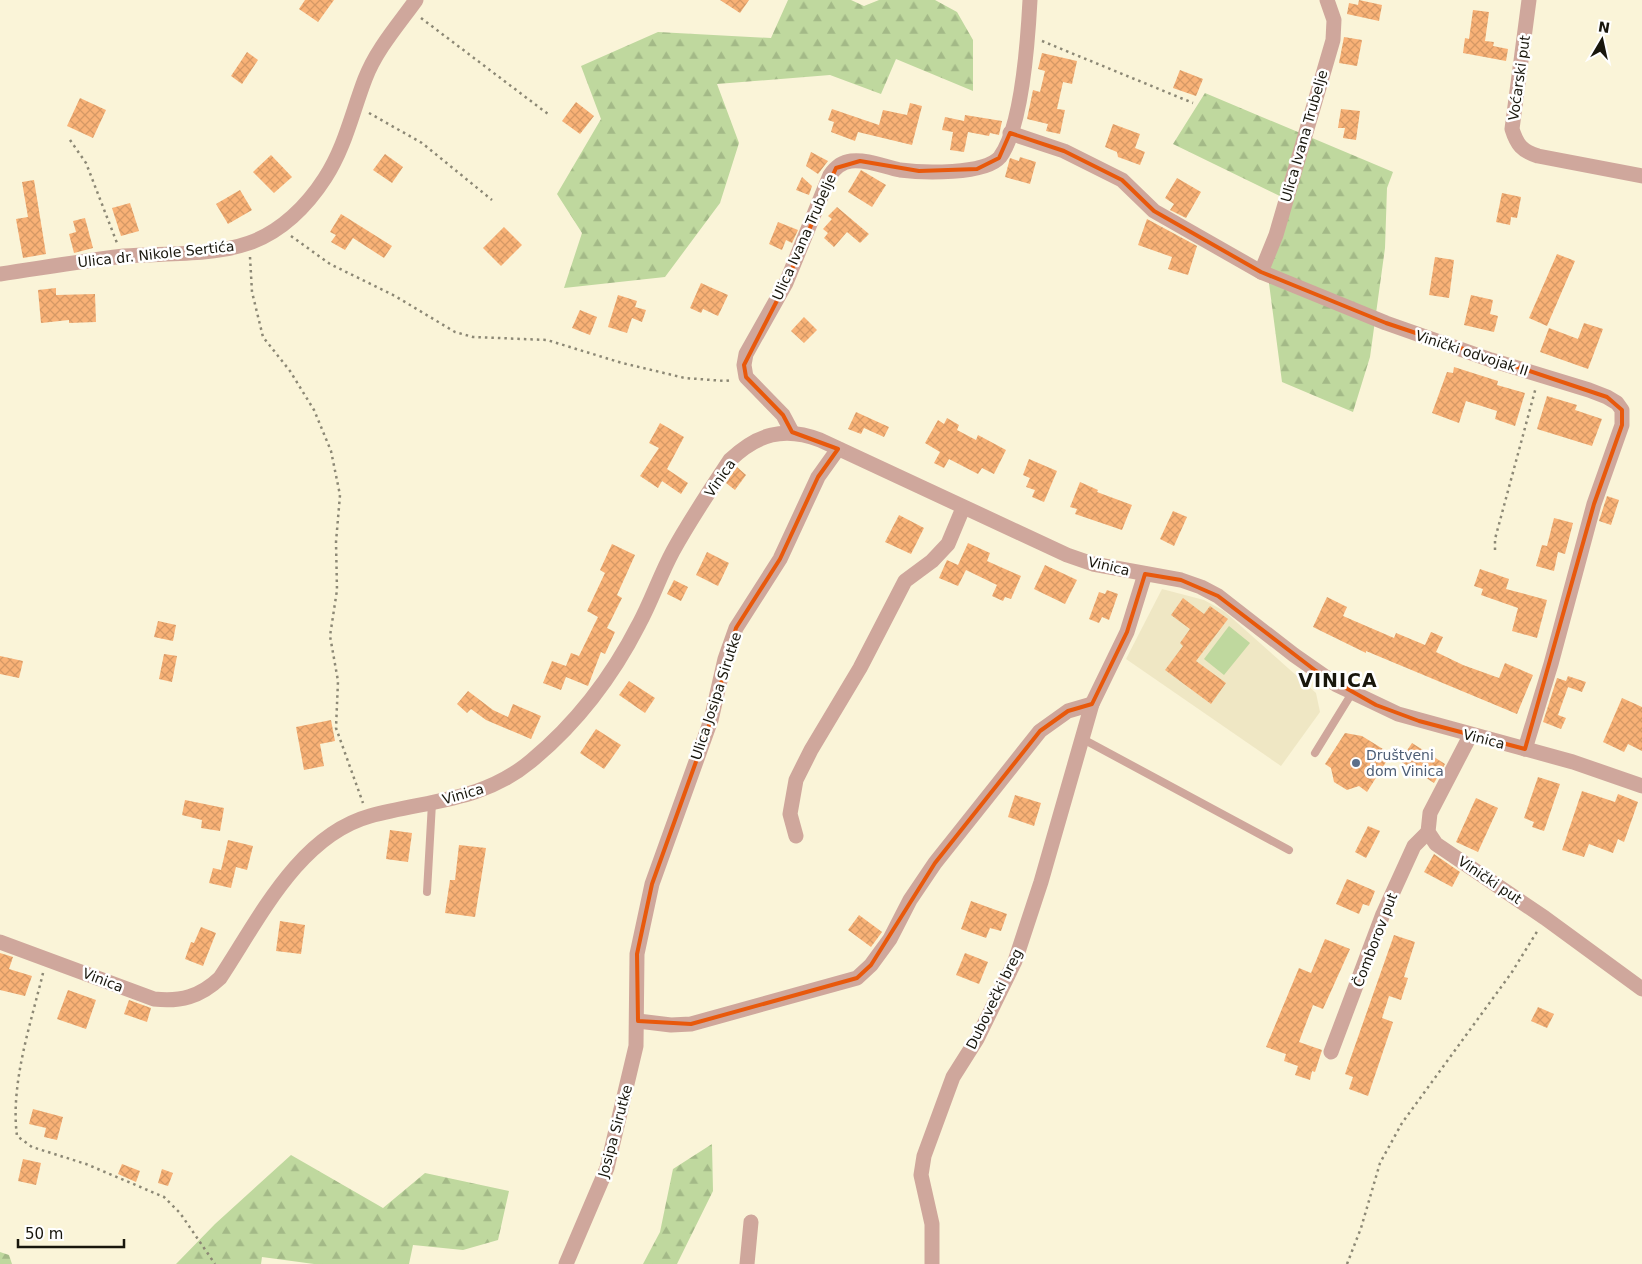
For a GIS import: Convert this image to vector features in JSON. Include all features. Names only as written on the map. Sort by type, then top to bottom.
[{"type":"street","name":"Ulica Ivana Trubelje","points":[[746,377],[744,365],[746,354],[786,283],[830,175],[836,168],[851,161],[860,161],[920,171],[977,168],[990,165],[999,158],[1010,134],[1028,38],[1030,0]]},
{"type":"street","name":"Ulica Ivana Trubelje","points":[[1261,272],[1276,235],[1333,40],[1334,20],[1327,0]]},
{"type":"street","name":"Voćarski put","points":[[1529,0],[1512,129],[1516,142],[1524,152],[1538,156],[1642,176]]},
{"type":"street","name":"Ulica dr. Nikole Sertića","points":[[0,274],[123,256],[221,249],[249,243],[280,227],[304,207],[326,178],[344,143],[365,80],[375,57],[413,5]]},
{"type":"street","name":"Vinički odvojak II","points":[[1010,134],[1064,151],[1122,180],[1154,211],[1261,272],[1386,323],[1490,360],[1607,397],[1622,410],[1622,425],[1594,504],[1551,664],[1525,749]]},
{"type":"street","points":[[746,377],[783,415],[792,432]]},
{"type":"street","name":"Vinica","points":[[0,942],[154,999],[174,1001],[192,997],[210,988],[220,978],[288,875],[324,838],[368,816],[468,796],[499,783],[530,762],[571,725],[601,689],[622,656],[640,623],[672,552],[730,460],[743,448],[758,440],[775,434],[792,432],[804,434],[838,449],[963,508],[1084,561],[1181,580],[1218,596],[1294,655],[1352,693],[1398,714],[1470,736],[1573,762],[1642,786]]},
{"type":"street","name":"Ulica Josipa Sirutke","points":[[638,1021],[638,954],[652,884],[711,720],[725,659],[736,628],[780,559],[818,477],[838,449]]},
{"type":"street","points":[[796,836],[790,814],[796,780],[811,750],[860,668],[905,582],[932,561],[948,544],[963,508]]},
{"type":"street","name":"Dubovečki breg","points":[[932,1264],[932,1224],[921,1175],[924,1156],[953,1078],[977,1039],[1015,961],[1041,882],[1092,704],[1127,632],[1145,574]]},
{"type":"street","points":[[638,1021],[671,1025],[691,1024],[857,978],[871,965],[890,939],[910,900],[935,864],[1040,731],[1068,711],[1092,704]]},
{"type":"street","points":[[1428,832],[1430,813],[1470,736]]},
{"type":"street","name":"Vinički put","points":[[1428,832],[1436,844],[1545,918],[1642,989]]},
{"type":"street","name":"Čomborov put","points":[[1331,1052],[1383,914],[1414,846],[1428,832]]},
{"type":"street","name":"Josipa Sirutke","points":[[566,1264],[607,1168],[636,1046],[638,1021]]},
{"type":"street","points":[[746,1264],[751,1222]]},
{"type":"lane","points":[[1315,753],[1352,693]]},
{"type":"lane","points":[[1081,738],[1289,850]]},
{"type":"lane","points":[[427,892],[432,803]]},
{"type":"path","points":[[413,5],[548,114]]},
{"type":"path","points":[[1028,38],[1056,46],[1193,103]]},
{"type":"path","points":[[356,106],[422,143],[492,200]]},
{"type":"path","points":[[70,140],[86,163],[123,256]]},
{"type":"path","points":[[280,227],[330,264],[395,296],[455,332],[473,337],[547,340],[584,352],[685,378],[725,381],[746,377]]},
{"type":"path","points":[[249,243],[252,292],[263,336],[290,371],[310,404],[331,451],[340,495],[336,542],[337,590],[330,636],[338,680],[336,728],[368,816]]},
{"type":"path","points":[[1495,550],[1495,539],[1539,375]]},
{"type":"path","points":[[1347,1264],[1361,1228],[1380,1162],[1402,1123],[1512,972],[1545,918]]},
{"type":"path","points":[[47,959],[17,1089],[15,1118],[17,1136],[32,1147],[86,1164],[164,1197],[180,1213],[215,1264]]},
{"type":"highlighted area","points":[[1010,133],[1064,151],[1122,180],[1154,211],[1261,272],[1386,323],[1607,397],[1622,410],[1622,425],[1594,504],[1525,749],[1419,721],[1376,705],[1316,671],[1218,596],[1181,580],[1145,574],[1127,632],[1092,704],[1068,711],[1040,731],[935,863],[871,965],[857,978],[691,1024],[638,1021],[637,954],[652,884],[711,720],[736,628],[780,559],[818,477],[838,449],[792,432],[783,415],[746,377],[744,365],[786,283],[836,168],[860,161],[919,171],[977,169],[999,158]]},
{"type":"shaded area","points":[[1162,589],[1204,600],[1224,611],[1316,693],[1320,712],[1281,766],[1126,659]]},
{"type":"green space","points":[[788,0],[851,0],[864,6],[879,0],[935,0],[957,12],[973,40],[973,91],[896,59],[881,94],[830,75],[717,84],[739,143],[720,203],[665,277],[564,288],[582,233],[557,194],[601,119],[581,66],[658,32],[771,38]]},
{"type":"green space","points":[[1205,93],[1393,172],[1387,188],[1385,248],[1370,357],[1353,412],[1282,382],[1265,253],[1284,198],[1173,144]]},
{"type":"green space","points":[[1229,626],[1250,643],[1224,675],[1204,659]]},
{"type":"green space","points":[[712,1144],[713,1191],[677,1264],[643,1264],[660,1232],[673,1169]]},
{"type":"green space","points":[[291,1155],[383,1208],[425,1173],[509,1191],[498,1240],[463,1250],[413,1245],[409,1264],[314,1264],[262,1257],[261,1264],[176,1264],[215,1224]]},
{"type":"green space","points":[[0,1252],[9,1255],[12,1264],[0,1264]]},
{"type":"building","points":[[305,0],[334,0],[318,22],[299,9]]},
{"type":"building","points":[[720,0],[749,0],[740,13]]},
{"type":"building","points":[[1359,0],[1382,5],[1379,21],[1347,14],[1349,3],[1358,5]]},
{"type":"building","points":[[1473,10],[1489,12],[1485,41],[1494,42],[1493,46],[1508,49],[1506,61],[1463,53],[1465,38],[1469,39]]},
{"type":"building","points":[[1344,37],[1362,40],[1357,66],[1339,63]]},
{"type":"building","points":[[247,52],[258,60],[242,84],[231,76]]},
{"type":"building","points":[[1042,53],[1077,61],[1072,84],[1063,82],[1057,109],[1065,110],[1060,134],[1046,131],[1048,124],[1027,119],[1033,90],[1040,92],[1045,71],[1038,69]]},
{"type":"building","points":[[1180,70],[1203,79],[1196,96],[1173,88]]},
{"type":"building","points":[[80,98],[106,110],[93,138],[67,126]]},
{"type":"building","points":[[576,102],[594,116],[580,134],[562,121]]},
{"type":"building","points":[[910,103],[922,106],[912,145],[858,132],[855,141],[831,132],[834,122],[828,120],[832,109],[879,125],[883,110],[907,115]]},
{"type":"building","points":[[1341,109],[1360,111],[1356,140],[1343,138],[1345,128],[1338,128]]},
{"type":"building","points":[[965,115],[1002,121],[999,135],[990,133],[989,136],[968,132],[964,152],[950,150],[953,132],[942,130],[945,117],[964,121]]},
{"type":"building","points":[[1113,124],[1140,134],[1135,148],[1145,152],[1140,165],[1118,157],[1117,152],[1105,147]]},
{"type":"building","points":[[811,152],[828,161],[818,174],[806,166]]},
{"type":"building","points":[[385,154],[403,167],[392,183],[373,170]]},
{"type":"building","points":[[271,155],[292,177],[274,193],[253,172]]},
{"type":"building","points":[[1020,157],[1036,162],[1030,184],[1005,177],[1010,158],[1019,161]]},
{"type":"building","points":[[861,170],[886,185],[872,207],[848,192]]},
{"type":"building","points":[[802,177],[812,186],[809,195],[796,190]]},
{"type":"building","points":[[1177,178],[1201,192],[1186,218],[1170,210],[1174,204],[1165,198]]},
{"type":"building","points":[[34,180],[46,254],[23,258],[16,219],[28,217],[22,182]]},
{"type":"building","points":[[240,190],[252,210],[228,224],[216,204]]},
{"type":"building","points":[[1502,193],[1521,197],[1517,218],[1511,217],[1510,225],[1496,222]]},
{"type":"building","points":[[130,203],[139,231],[121,236],[112,208]]},
{"type":"building","points":[[837,207],[869,234],[860,243],[847,232],[834,247],[824,238],[828,233],[823,229],[832,219],[828,216]]},
{"type":"building","points":[[341,214],[392,246],[384,258],[353,238],[345,250],[331,242],[336,235],[330,232]]},
{"type":"building","points":[[85,218],[93,248],[74,253],[69,234],[76,232],[73,221]]},
{"type":"building","points":[[1147,219],[1197,246],[1188,275],[1168,269],[1172,257],[1138,245]]},
{"type":"building","points":[[778,222],[798,230],[792,243],[786,240],[782,250],[769,244]]},
{"type":"building","points":[[504,227],[522,245],[501,266],[483,248]]},
{"type":"building","points":[[1557,254],[1575,261],[1547,326],[1529,318]]},
{"type":"building","points":[[1435,257],[1454,260],[1449,298],[1429,295]]},
{"type":"building","points":[[701,283],[728,295],[718,316],[703,309],[701,313],[690,308]]},
{"type":"building","points":[[56,288],[56,295],[95,294],[96,322],[69,323],[69,320],[41,323],[38,290]]},
{"type":"building","points":[[618,295],[637,301],[635,307],[646,310],[642,322],[632,318],[627,333],[608,327]]},
{"type":"building","points":[[1471,295],[1493,300],[1490,314],[1498,316],[1494,332],[1464,325]]},
{"type":"building","points":[[580,310],[597,317],[590,335],[572,328]]},
{"type":"building","points":[[804,317],[817,330],[804,343],[791,331]]},
{"type":"building","points":[[1584,323],[1603,329],[1588,369],[1540,352],[1549,328],[1578,339]]},
{"type":"building","points":[[1454,367],[1498,381],[1497,385],[1525,393],[1515,426],[1495,419],[1497,411],[1466,401],[1459,423],[1432,413],[1447,372],[1453,373]]},
{"type":"building","points":[[1547,396],[1577,405],[1575,410],[1602,419],[1592,446],[1537,429]]},
{"type":"building","points":[[856,412],[889,427],[884,437],[864,428],[861,434],[848,429]]},
{"type":"building","points":[[947,418],[959,425],[957,430],[976,440],[978,435],[1006,450],[994,474],[982,468],[978,474],[949,459],[944,468],[934,463],[940,452],[925,443],[938,420],[944,424]]},
{"type":"building","points":[[660,423],[684,437],[667,469],[688,483],[681,494],[662,481],[658,488],[640,476],[659,448],[649,443]]},
{"type":"building","points":[[1029,459],[1057,471],[1044,502],[1032,497],[1035,490],[1026,487],[1030,478],[1023,475]]},
{"type":"building","points":[[737,467],[746,475],[735,490],[726,483]]},
{"type":"building","points":[[1080,482],[1098,490],[1097,492],[1132,505],[1122,530],[1075,514],[1077,509],[1070,507]]},
{"type":"building","points":[[1607,496],[1619,500],[1611,525],[1599,521]]},
{"type":"building","points":[[1173,511],[1187,517],[1174,546],[1160,539]]},
{"type":"building","points":[[899,515],[924,528],[911,554],[885,542]]},
{"type":"building","points":[[1554,518],[1573,523],[1565,554],[1558,552],[1554,571],[1536,566],[1542,545],[1547,546]]},
{"type":"building","points":[[968,543],[990,553],[987,561],[1021,576],[1011,599],[1005,597],[1003,601],[992,596],[997,585],[966,570],[958,586],[939,578],[947,560],[958,565]]},
{"type":"building","points":[[612,544],[635,555],[617,595],[622,598],[607,628],[615,632],[605,654],[601,652],[588,686],[566,677],[561,690],[543,683],[552,661],[566,666],[571,653],[579,656],[598,617],[587,611],[605,573],[600,570]]},
{"type":"building","points":[[707,552],[729,563],[718,586],[696,575]]},
{"type":"building","points":[[1045,565],[1077,580],[1065,604],[1034,589]]},
{"type":"building","points":[[1480,569],[1509,579],[1506,589],[1547,600],[1537,638],[1512,631],[1518,608],[1481,595],[1483,589],[1474,586]]},
{"type":"building","points":[[674,580],[688,587],[681,601],[667,594]]},
{"type":"building","points":[[1107,590],[1118,594],[1109,620],[1102,617],[1099,623],[1089,619],[1099,592],[1105,594]]},
{"type":"building","points":[[1327,597],[1347,607],[1343,616],[1394,638],[1396,633],[1425,645],[1431,632],[1443,637],[1436,652],[1463,665],[1499,678],[1505,663],[1533,675],[1517,714],[1366,651],[1366,653],[1313,627]]},
{"type":"building","points":[[1183,598],[1204,614],[1210,606],[1228,619],[1196,661],[1226,683],[1211,704],[1165,670],[1183,646],[1180,643],[1190,629],[1171,615]]},
{"type":"building","points":[[158,621],[176,625],[173,641],[154,637]]},
{"type":"building","points":[[164,654],[177,656],[172,682],[159,679]]},
{"type":"building","points":[[0,656],[23,661],[19,678],[0,674]]},
{"type":"building","points":[[1568,676],[1586,682],[1582,692],[1568,687],[1558,715],[1566,718],[1561,729],[1543,722],[1557,678],[1566,681]]},
{"type":"building","points":[[629,681],[655,698],[645,713],[619,695]]},
{"type":"building","points":[[468,691],[493,710],[508,717],[513,704],[541,716],[531,739],[486,720],[471,709],[467,713],[457,704]]},
{"type":"building","points":[[1622,698],[1642,707],[1642,751],[1628,744],[1624,752],[1603,742]]},
{"type":"building","points":[[331,720],[335,741],[320,744],[324,766],[304,770],[296,727]]},
{"type":"building","points":[[596,729],[621,745],[604,769],[580,753]]},
{"type":"building","name":"Društveni dom Vinica","points":[[1345,733],[1362,736],[1391,754],[1367,792],[1359,786],[1347,790],[1334,782],[1331,768],[1325,764]]},
{"type":"building","points":[[1412,743],[1445,764],[1434,783],[1400,761]]},
{"type":"building","points":[[1538,777],[1560,784],[1544,831],[1532,827],[1534,822],[1524,818]]},
{"type":"building","points":[[1582,791],[1615,802],[1618,794],[1638,802],[1624,842],[1618,839],[1613,853],[1589,844],[1584,857],[1562,850]]},
{"type":"building","points":[[1015,795],[1041,803],[1034,826],[1008,817]]},
{"type":"building","points":[[1476,798],[1498,808],[1478,852],[1456,842]]},
{"type":"building","points":[[185,800],[224,808],[220,831],[201,828],[202,820],[182,815]]},
{"type":"building","points":[[1368,826],[1380,831],[1366,858],[1355,852]]},
{"type":"building","points":[[390,830],[412,833],[408,862],[386,859]]},
{"type":"building","points":[[228,840],[253,846],[247,870],[236,867],[231,888],[209,883],[213,868],[221,870]]},
{"type":"building","points":[[459,845],[486,848],[475,917],[445,913],[450,880],[455,880]]},
{"type":"building","points":[[1434,854],[1460,872],[1452,887],[1424,872]]},
{"type":"building","points":[[1347,879],[1375,891],[1369,906],[1363,904],[1359,914],[1336,904]]},
{"type":"building","points":[[971,901],[1007,914],[1001,931],[990,928],[986,938],[961,929]]},
{"type":"building","points":[[859,915],[882,932],[871,947],[848,930]]},
{"type":"building","points":[[280,921],[305,925],[301,954],[276,951]]},
{"type":"building","points":[[201,927],[216,933],[203,966],[185,959],[191,942],[194,943]]},
{"type":"building","points":[[1394,935],[1415,942],[1404,977],[1408,978],[1401,1000],[1389,996],[1382,1018],[1393,1022],[1368,1096],[1349,1089],[1353,1077],[1345,1074]]},
{"type":"building","points":[[1325,939],[1350,949],[1323,1009],[1313,1005],[1299,1042],[1322,1050],[1315,1072],[1312,1071],[1310,1080],[1295,1075],[1298,1066],[1284,1061],[1286,1054],[1266,1047],[1299,968],[1311,973]]},
{"type":"building","points":[[0,953],[13,957],[9,969],[32,976],[25,996],[0,990]]},
{"type":"building","points":[[965,953],[988,962],[979,984],[956,975]]},
{"type":"building","points":[[68,990],[96,1000],[86,1029],[57,1019]]},
{"type":"building","points":[[129,1000],[151,1008],[147,1022],[124,1014]]},
{"type":"building","points":[[1538,1007],[1554,1014],[1547,1028],[1531,1021]]},
{"type":"building","points":[[33,1109],[63,1117],[57,1140],[44,1137],[46,1128],[29,1124]]},
{"type":"building","points":[[23,1159],[41,1163],[36,1185],[18,1181]]},
{"type":"building","points":[[122,1164],[140,1171],[136,1182],[118,1174]]},
{"type":"building","points":[[162,1169],[173,1173],[168,1186],[158,1183]]},
{"type":"place","name":"Društveni dom Vinica","points":[[1356,763]]},
{"type":"district","name":"VINICA","points":[[1338,680]]}]
